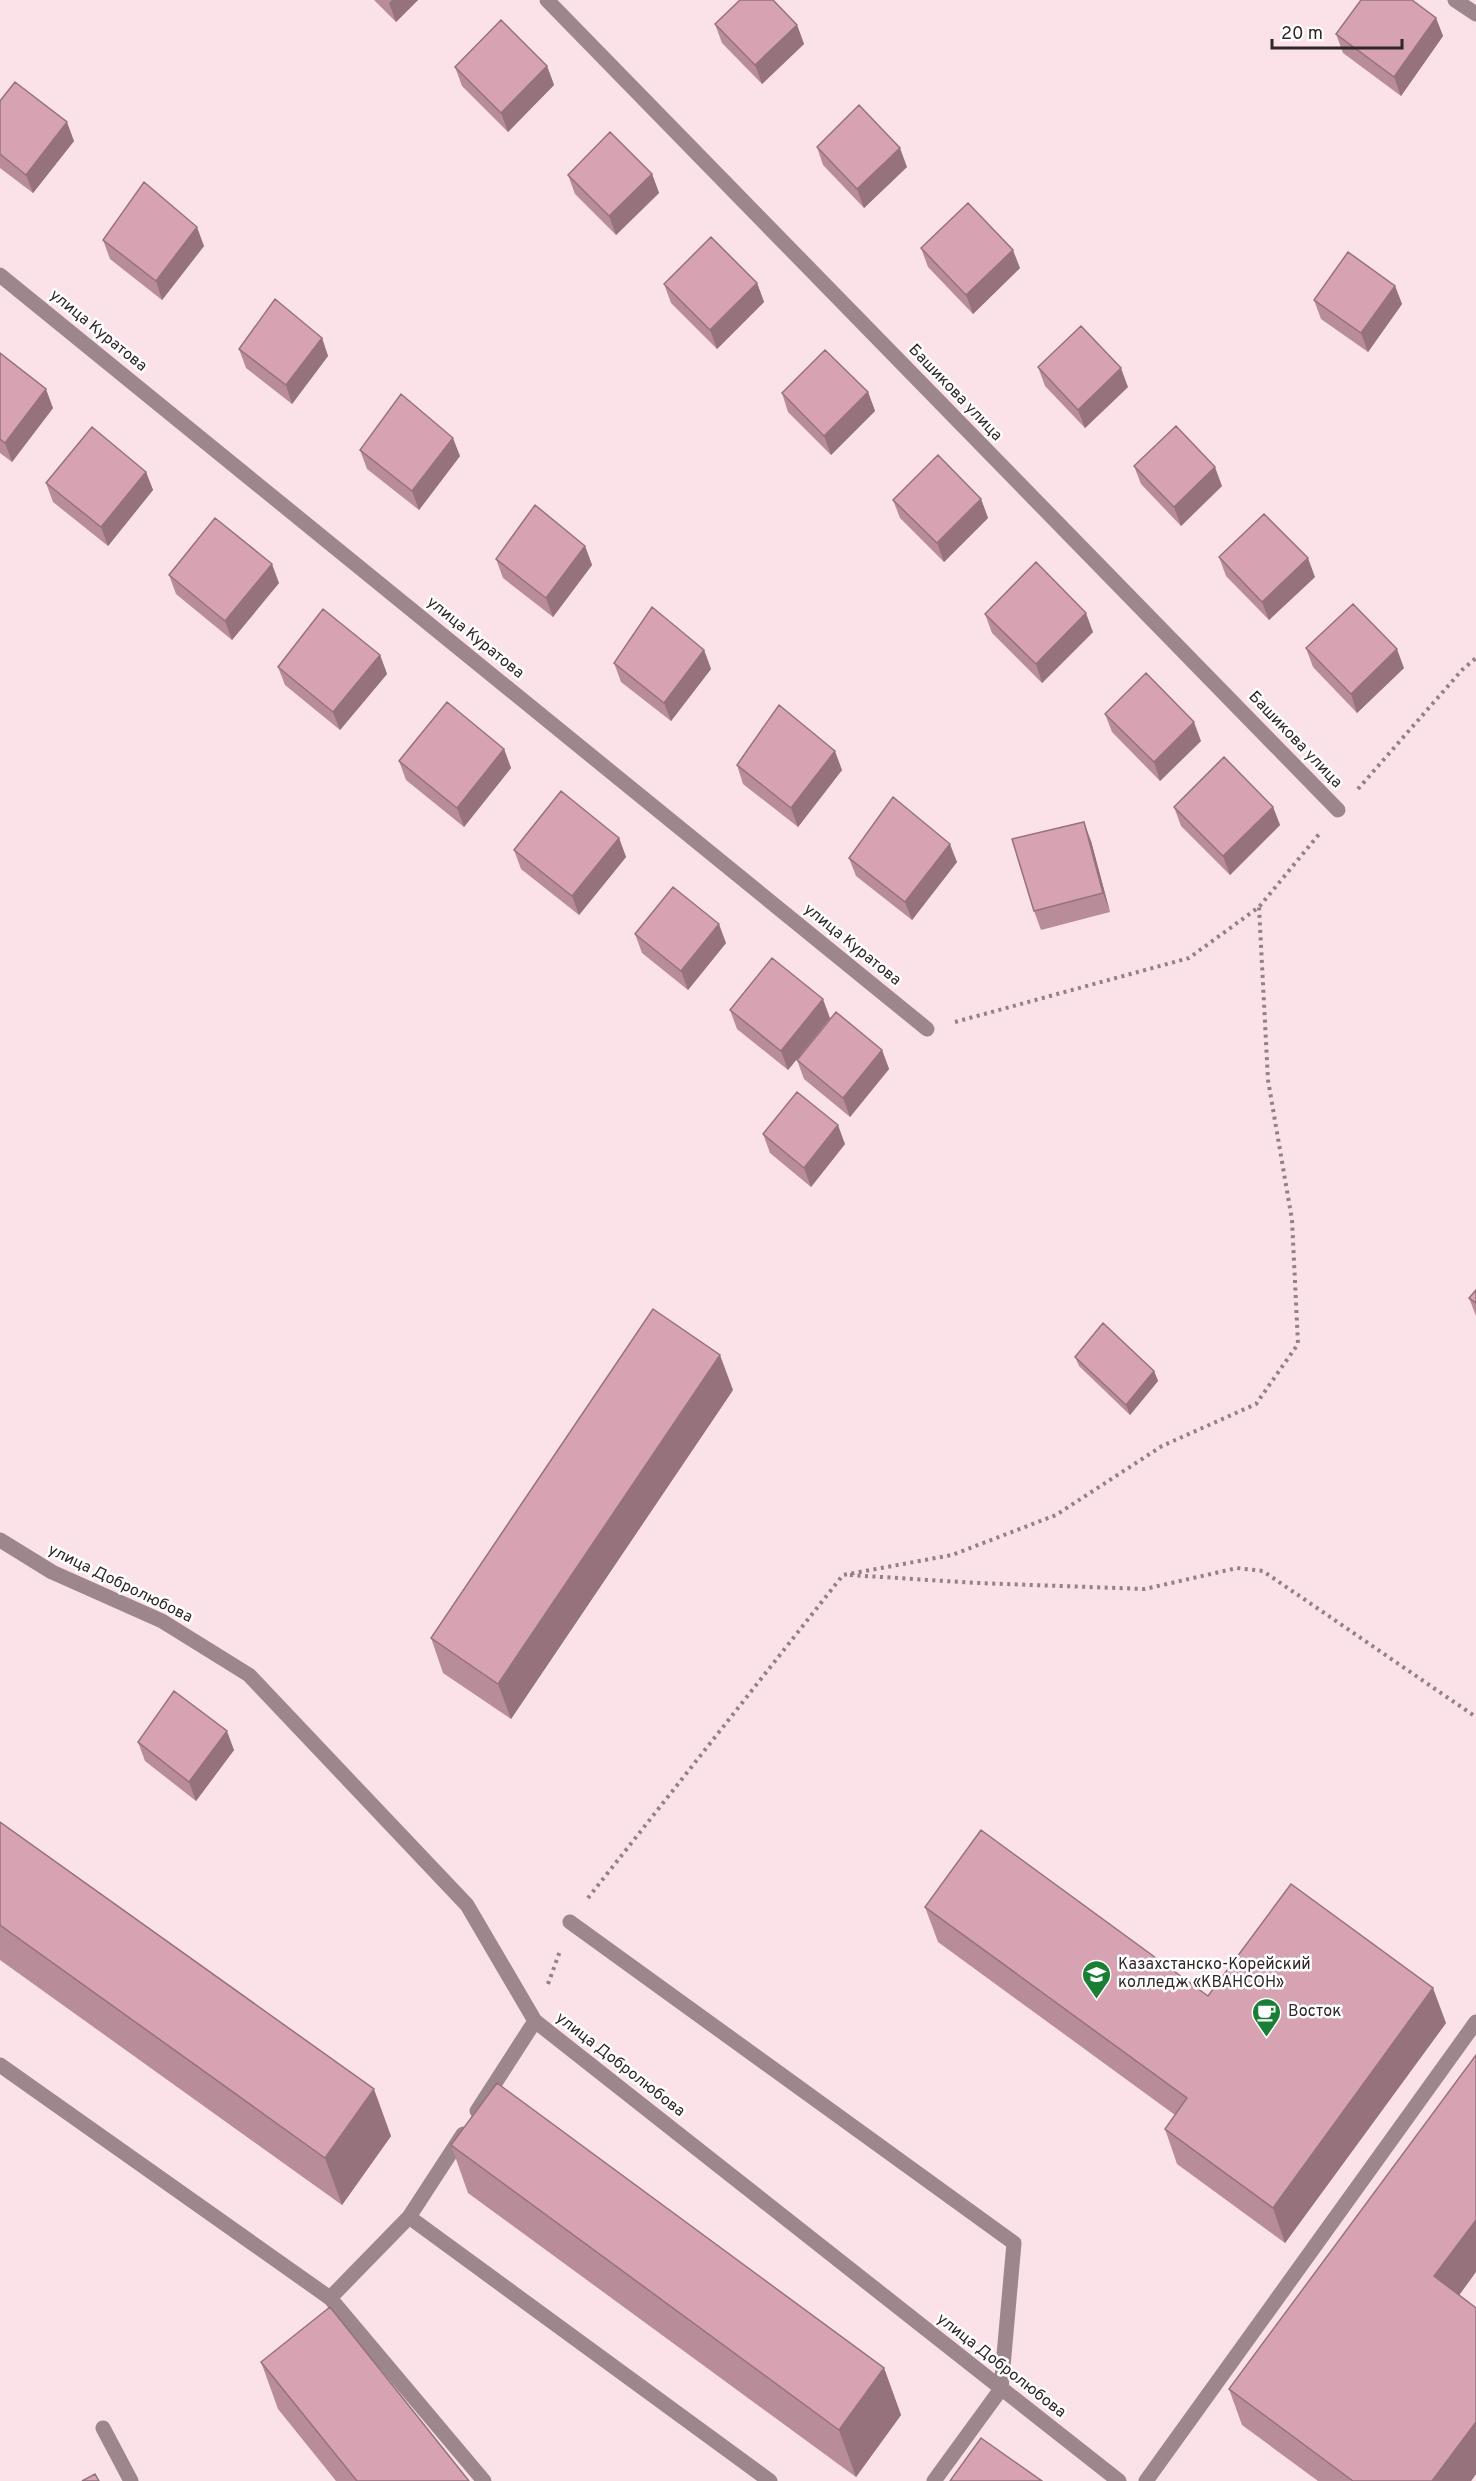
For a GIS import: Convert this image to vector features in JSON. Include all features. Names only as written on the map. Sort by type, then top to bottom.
[{"type":"street","name":"Башикова улица","points":[[547,0],[1338,810]]},
{"type":"street","points":[[1455,0],[1476,14]]},
{"type":"street","name":"улица Куратова","points":[[0,275],[927,1029]]},
{"type":"street","name":"улица Добролюбова","points":[[0,1540],[51,1572],[162,1621],[249,1675],[467,1905],[536,2021],[1119,2481]]},
{"type":"street","points":[[570,1922],[1014,2243],[1000,2389],[934,2481]]},
{"type":"street","points":[[330,2298],[409,2217],[536,2021]]},
{"type":"street","points":[[1146,2481],[1476,2022]]},
{"type":"street","points":[[0,2065],[330,2298],[484,2481]]},
{"type":"street","points":[[409,2217],[770,2481]]},
{"type":"street","points":[[103,2428],[131,2481]]},
{"type":"path","points":[[927,1029],[1189,958],[1259,907],[1338,810],[1462,670],[1476,658]]},
{"type":"path","points":[[536,2021],[570,1922],[843,1575],[952,1555],[1056,1515],[1162,1446],[1257,1404],[1298,1344],[1292,1220],[1268,1080],[1259,907]]},
{"type":"path","points":[[843,1575],[1145,1589],[1237,1568],[1263,1571],[1476,1717]]},
{"type":"building","points":[[740,0],[773,0],[797,25],[755,65],[715,24]]},
{"type":"building","points":[[1361,0],[1412,0],[1436,18],[1394,77],[1336,34]]},
{"type":"building","points":[[501,20],[547,66],[501,113],[455,67]]},
{"type":"building","points":[[15,82],[67,122],[26,175],[0,154],[0,101]]},
{"type":"building","points":[[859,105],[900,148],[857,189],[817,147]]},
{"type":"building","points":[[610,132],[652,174],[609,216],[568,175]]},
{"type":"building","points":[[144,182],[197,227],[156,281],[103,240]]},
{"type":"building","points":[[968,203],[1013,250],[966,295],[921,248]]},
{"type":"building","points":[[711,237],[757,283],[710,330],[664,284]]},
{"type":"building","points":[[1348,252],[1395,286],[1361,333],[1314,300]]},
{"type":"building","points":[[275,299],[322,338],[286,385],[239,349]]},
{"type":"building","points":[[1081,326],[1121,368],[1078,410],[1038,367]]},
{"type":"building","points":[[825,350],[868,392],[824,436],[782,393]]},
{"type":"building","points":[[0,353],[46,389],[5,443],[0,439]]},
{"type":"building","points":[[401,394],[453,438],[412,491],[360,450]]},
{"type":"building","points":[[1176,426],[1215,467],[1174,507],[1134,466]]},
{"type":"building","points":[[92,427],[146,472],[101,527],[46,483]]},
{"type":"building","points":[[938,455],[981,499],[937,543],[893,500]]},
{"type":"building","points":[[535,505],[585,546],[546,598],[496,559]]},
{"type":"building","points":[[1264,514],[1308,558],[1262,602],[1219,557]]},
{"type":"building","points":[[215,518],[272,564],[225,621],[169,575]]},
{"type":"building","points":[[1036,562],[1086,613],[1036,664],[985,614]]},
{"type":"building","points":[[1353,604],[1397,649],[1351,694],[1306,648]]},
{"type":"building","points":[[652,607],[704,650],[664,703],[614,663]]},
{"type":"building","points":[[323,609],[380,655],[333,712],[278,667]]},
{"type":"building","points":[[1146,673],[1194,722],[1154,762],[1105,714]]},
{"type":"building","points":[[447,702],[504,749],[457,808],[399,761]]},
{"type":"building","points":[[779,705],[835,751],[791,808],[737,765]]},
{"type":"building","points":[[1224,757],[1273,807],[1223,856],[1174,807]]},
{"type":"building","points":[[561,791],[619,838],[572,896],[514,850]]},
{"type":"building","points":[[893,797],[950,844],[905,902],[849,858]]},
{"type":"building","points":[[1084,822],[1103,893],[1034,911],[1012,839]]},
{"type":"building","points":[[673,887],[719,924],[681,971],[635,934]]},
{"type":"building","points":[[772,958],[823,999],[781,1051],[730,1010]]},
{"type":"building","points":[[836,1012],[882,1050],[843,1098],[797,1060]]},
{"type":"building","points":[[797,1092],[838,1125],[804,1168],[763,1134]]},
{"type":"building","points":[[1476,1290],[1476,1303],[1469,1298]]},
{"type":"building","points":[[653,1309],[720,1355],[498,1684],[431,1638]]},
{"type":"building","points":[[1103,1323],[1154,1371],[1126,1405],[1075,1357]]},
{"type":"building","points":[[174,1691],[227,1731],[189,1782],[138,1742]]},
{"type":"building","points":[[0,1822],[374,2089],[325,2158],[0,1925]]},
{"type":"building","points":[[981,1830],[1208,1996],[1291,1884],[1433,1988],[1273,2208],[1165,2129],[1187,2098],[925,1907]]},
{"type":"building","points":[[1476,2055],[1476,2220],[1434,2276],[1476,2308],[1476,2422],[1432,2481],[1353,2481],[1229,2389]]},
{"type":"building","points":[[497,2083],[884,2368],[839,2430],[451,2145]]},
{"type":"building","points":[[330,2307],[469,2481],[357,2481],[261,2362]]},
{"type":"building","points":[[981,2438],[1042,2481],[950,2481]]},
{"type":"building","points":[[95,2474],[99,2481],[82,2481]]},
{"type":"place","name":"Казахстанско-Корейский колледж «КВАНСОН»","points":[[1097,2000]]},
{"type":"place","name":"Восток","points":[[1267,2038]]}]
